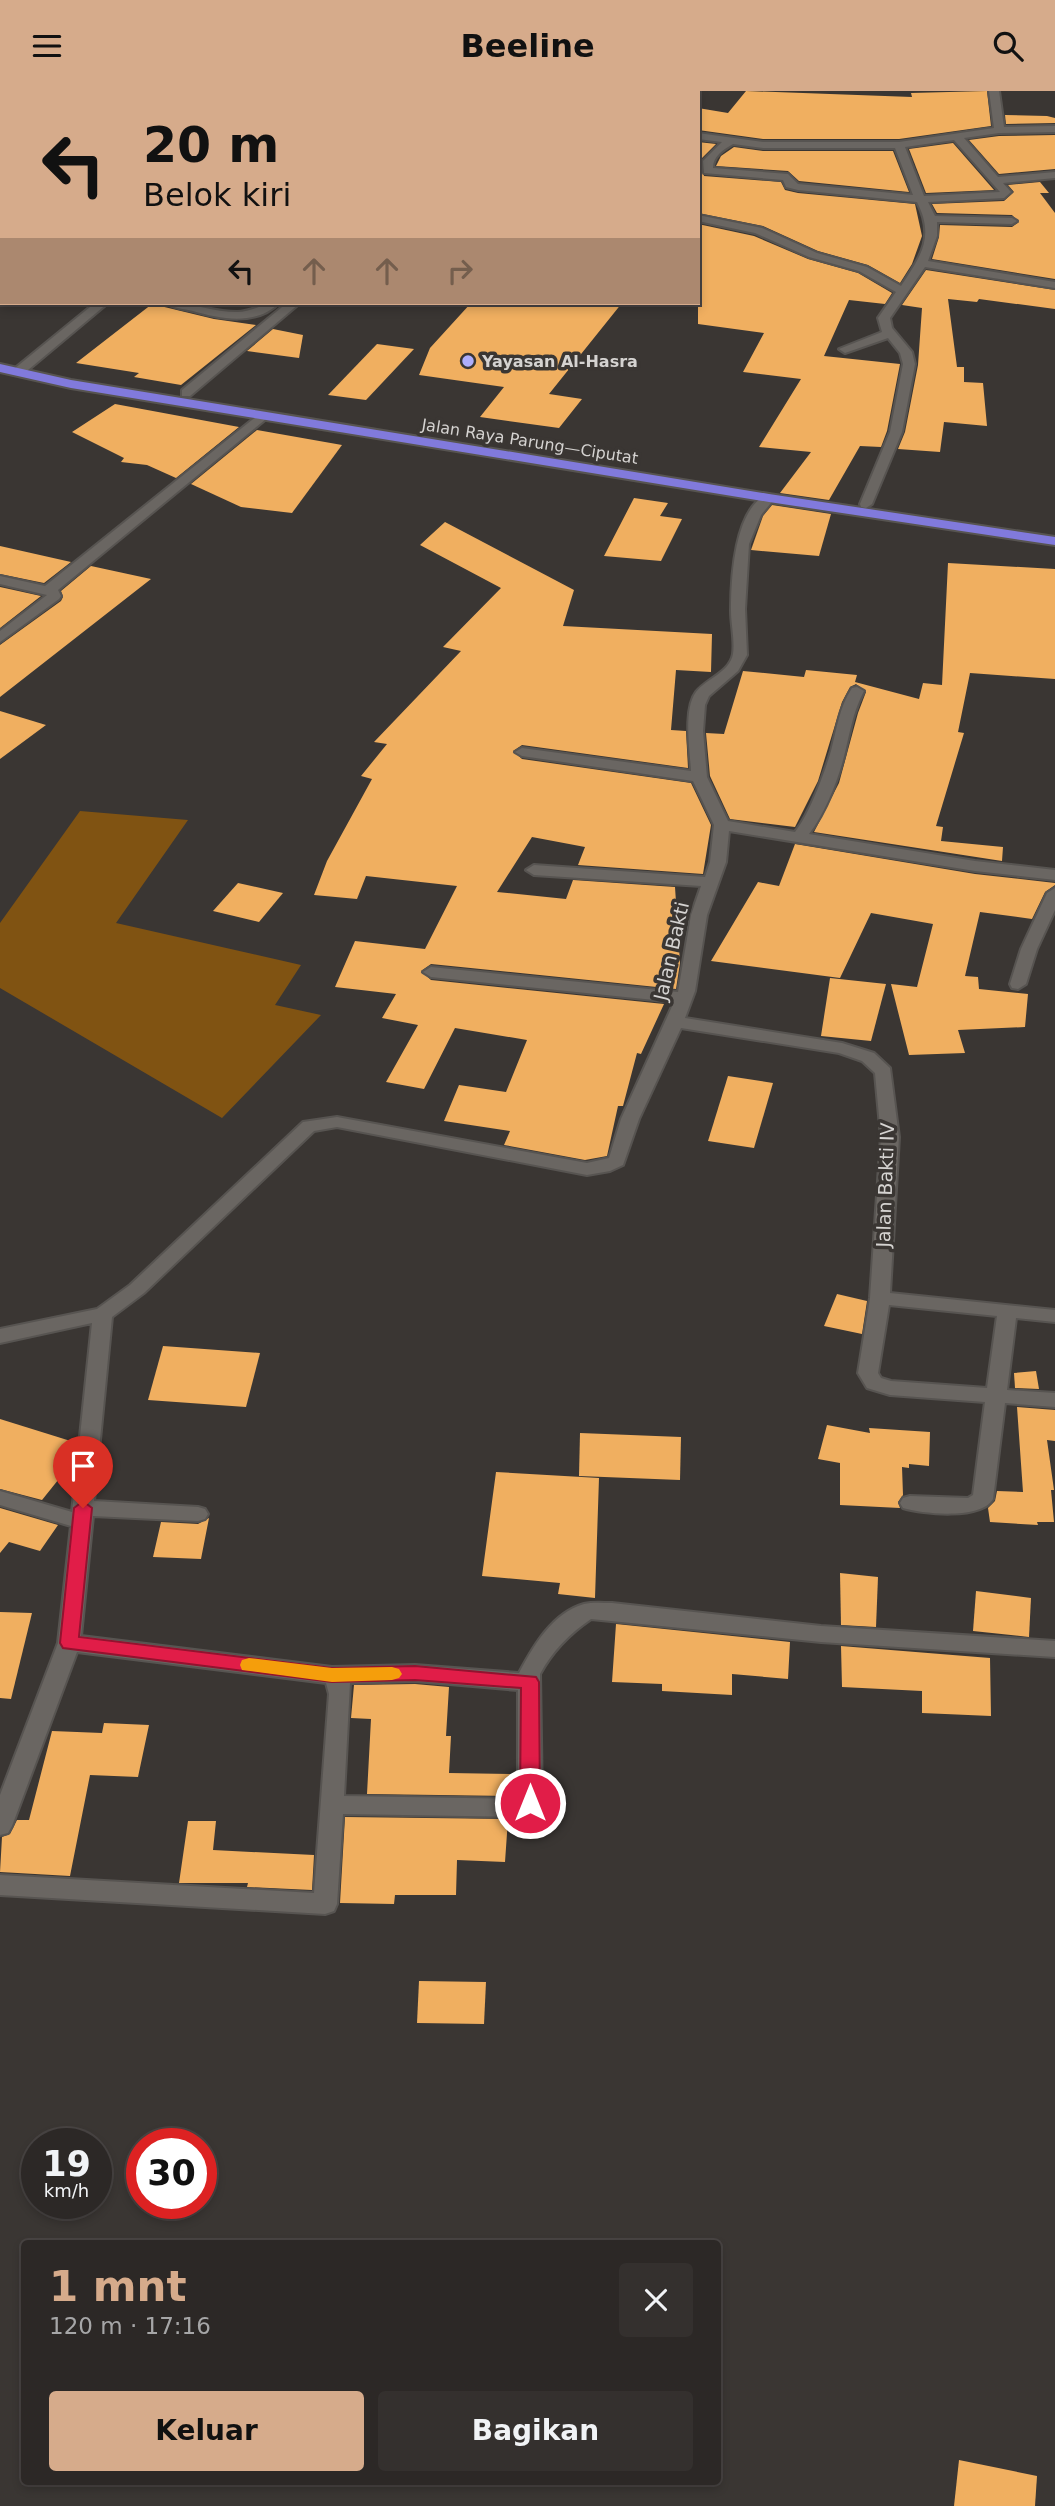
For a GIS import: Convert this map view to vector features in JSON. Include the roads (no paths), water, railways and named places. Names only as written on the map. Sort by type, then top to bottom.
[{"type":"highway","name":"Jalan Raya Parung—Ciputat","points":[[0,358],[71,384],[262,416],[432,437],[866,505],[1055,530]]},
{"type":"highway","name":"Jalan Raya Parung—Ciputat","points":[[0,368],[22,368],[186,393],[768,499],[1055,541]]},
{"type":"street","points":[[994,91],[999,113],[999,130]]},
{"type":"street","points":[[700,136],[777,146],[900,145],[999,130],[1055,129]]},
{"type":"street","points":[[731,141],[718,149],[708,161],[708,171],[788,177],[790,185],[799,187],[922,199],[1004,195],[1006,193],[998,180],[957,137]]},
{"type":"street","points":[[866,505],[896,432],[909,364],[906,352],[884,324],[884,318],[922,263],[932,236],[931,219],[909,176],[900,145]]},
{"type":"street","points":[[998,180],[1055,175]]},
{"type":"street","points":[[700,218],[758,230],[813,255],[863,269],[902,291]]},
{"type":"street","points":[[931,219],[1012,221]]},
{"type":"street","points":[[922,263],[1055,285]]},
{"type":"street","points":[[22,368],[101,305]]},
{"type":"street","points":[[183,305],[237,315],[261,313],[271,305]]},
{"type":"street","points":[[186,393],[292,305]]},
{"type":"street","points":[[845,349],[891,333]]},
{"type":"street","points":[[48,591],[262,416]]},
{"type":"street","points":[[768,499],[755,514],[743,544],[738,609],[740,655],[733,668],[702,694],[698,705],[696,731],[699,777],[709,803],[722,825],[975,866],[1055,875]]},
{"type":"street","points":[[0,580],[53,592],[54,596],[0,638]]},
{"type":"street","points":[[798,838],[805,830],[827,783],[838,751],[846,711],[857,691]]},
{"type":"street","points":[[523,752],[699,777]]},
{"type":"street","name":"Jalan Bakti","points":[[103,1314],[137,1289],[309,1126],[337,1122],[587,1169],[604,1167],[617,1161],[647,1078],[676,1022],[684,998],[699,915],[718,862],[722,825]]},
{"type":"street","points":[[534,870],[710,882]]},
{"type":"street","points":[[1018,984],[1029,949],[1055,893]]},
{"type":"street","points":[[431,972],[684,998]]},
{"type":"street","name":"Jalan Bakti IV","points":[[676,1022],[842,1048],[868,1057],[884,1072],[890,1137],[880,1299]]},
{"type":"street","points":[[1055,1316],[880,1299],[868,1373],[874,1383],[890,1388],[997,1398],[1055,1400]]},
{"type":"street","points":[[910,1503],[971,1506],[983,1499],[1007,1311]]},
{"type":"street","points":[[0,1336],[103,1314],[69,1643],[2,1814]]},
{"type":"street","points":[[0,1498],[82,1515],[198,1514]]},
{"type":"street","points":[[332,1805],[526,1808],[530,1803],[529,1674],[542,1650],[564,1626],[587,1611],[612,1611],[821,1634],[1055,1649]]},
{"type":"street","points":[[69,1643],[332,1675],[415,1673],[530,1682]]},
{"type":"street","points":[[0,1885],[325,1904],[340,1694],[339,1683],[332,1675]]},
{"type":"place","name":"Yayasan Al-Hasra","points":[[468,361]]}]
